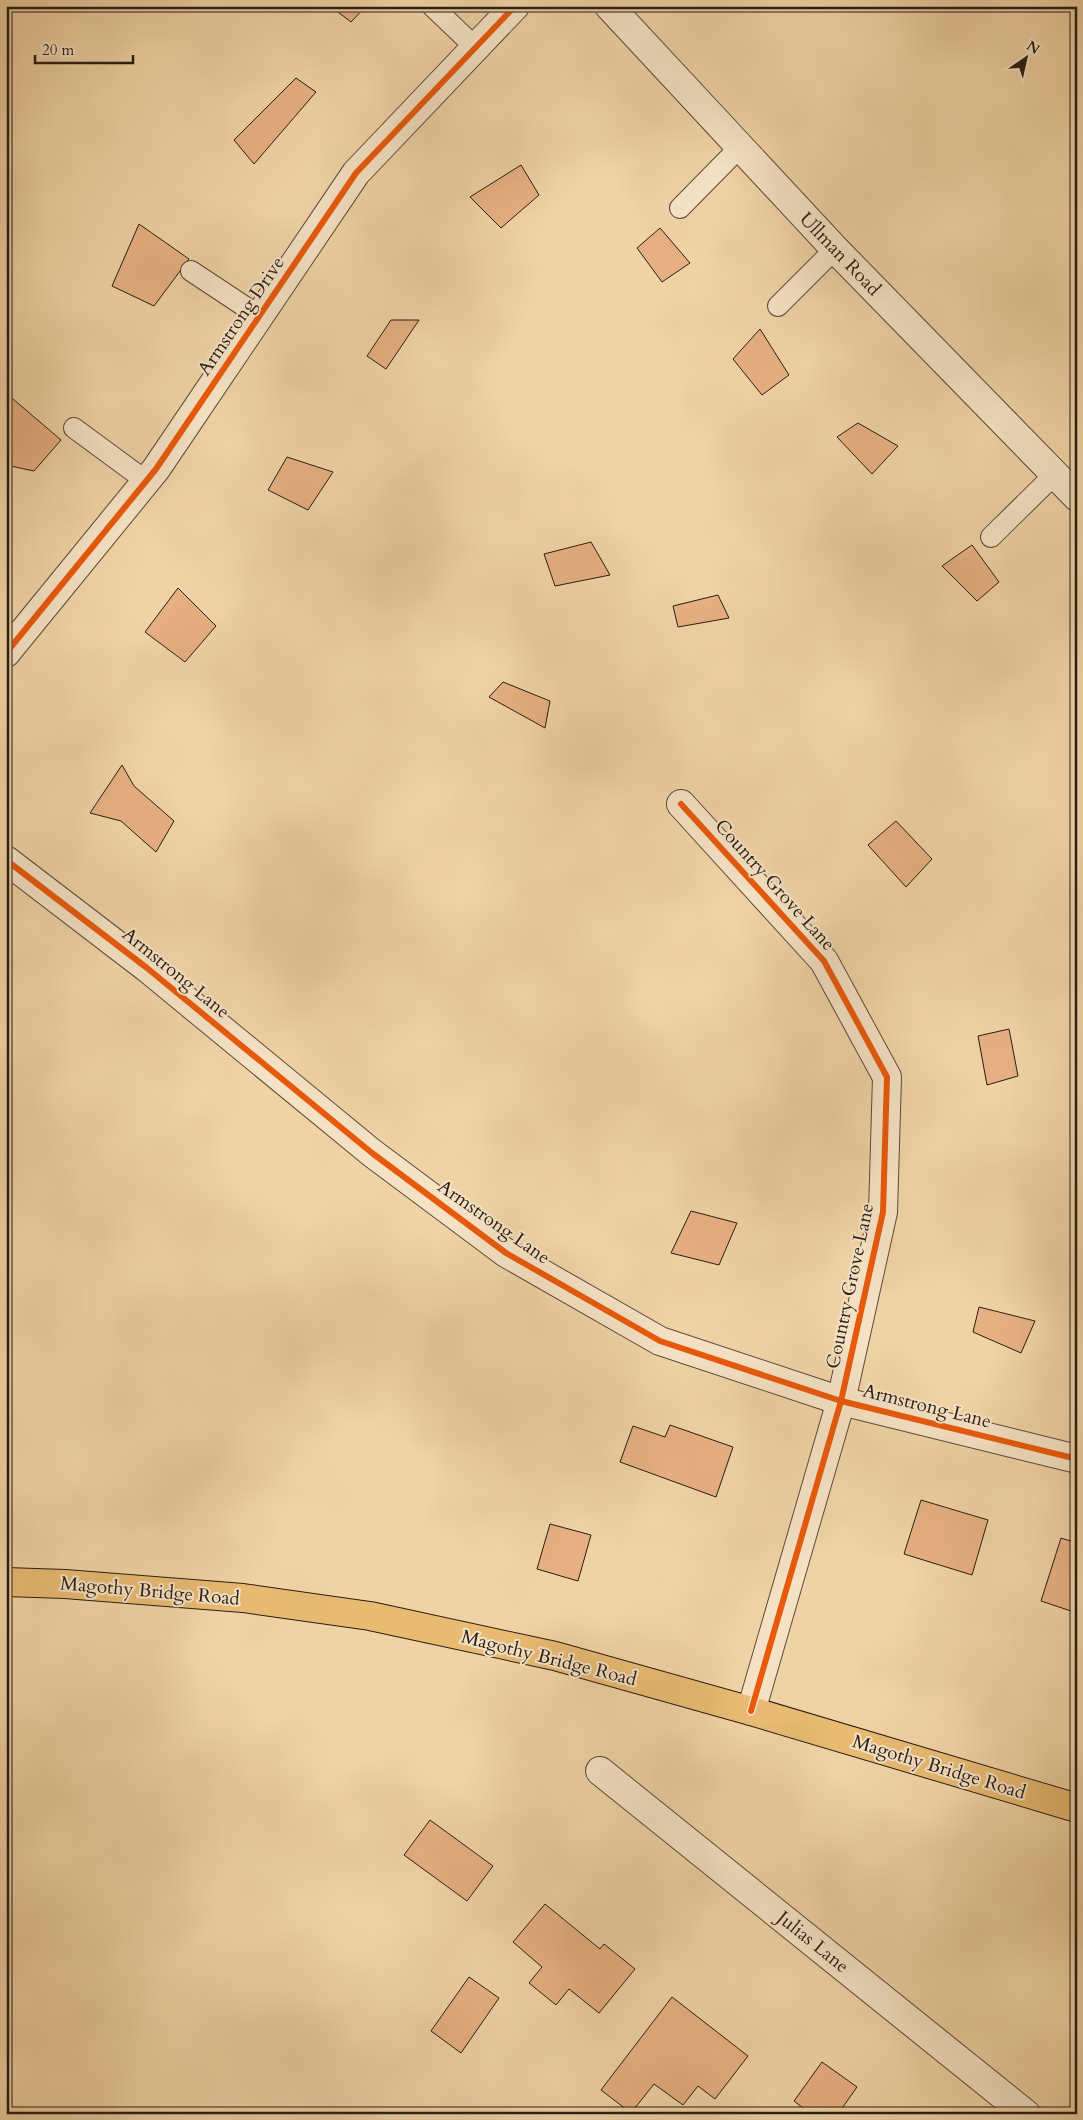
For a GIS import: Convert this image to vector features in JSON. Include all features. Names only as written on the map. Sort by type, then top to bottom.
[{"type":"main road","name":"Magothy Bridge Road","points":[[6,1582],[66,1584],[243,1598],[370,1616],[555,1656],[751,1711],[1077,1808]]},
{"type":"street","name":"Armstrong Drive","points":[[6,653],[146,481],[356,173],[515,6]]},
{"type":"street","name":"Ullman Road","points":[[609,6],[834,249],[1077,497]]},
{"type":"street","name":"Country Grove Lane","points":[[681,804],[824,961],[887,1078],[883,1212],[841,1401],[751,1711]]},
{"type":"street","name":"Armstrong Lane","points":[[6,860],[147,968],[372,1153],[506,1253],[660,1341],[841,1401],[1077,1459]]},
{"type":"street","name":"Julias Lane","points":[[600,1771],[1026,2114]]},
{"type":"lane","points":[[432,6],[475,47]]},
{"type":"lane","points":[[680,208],[740,147]]},
{"type":"lane","points":[[778,306],[834,249]]},
{"type":"lane","points":[[191,271],[259,316]]},
{"type":"lane","points":[[74,428],[146,481]]},
{"type":"lane","points":[[991,537],[1055,474]]},
{"type":"building","points":[[330,6],[366,6],[351,22]]},
{"type":"building","points":[[296,78],[316,92],[254,164],[234,140]]},
{"type":"building","points":[[521,165],[539,195],[501,228],[470,197]]},
{"type":"building","points":[[139,224],[189,259],[154,306],[112,286]]},
{"type":"building","points":[[660,228],[690,263],[662,282],[637,248]]},
{"type":"building","points":[[391,320],[419,320],[386,369],[367,356]]},
{"type":"building","points":[[760,329],[789,375],[762,395],[733,359]]},
{"type":"building","points":[[6,393],[61,440],[34,471],[6,465]]},
{"type":"building","points":[[858,423],[898,446],[872,474],[837,437]]},
{"type":"building","points":[[287,457],[333,472],[308,510],[268,490]]},
{"type":"building","points":[[591,542],[610,575],[555,586],[544,554]]},
{"type":"building","points":[[972,545],[999,582],[977,601],[942,566]]},
{"type":"building","points":[[178,588],[216,626],[185,662],[145,632]]},
{"type":"building","points":[[718,595],[729,618],[678,627],[673,606]]},
{"type":"building","points":[[503,682],[550,701],[545,728],[489,697]]},
{"type":"building","points":[[122,765],[134,786],[174,821],[156,852],[121,821],[90,813]]},
{"type":"building","points":[[896,821],[932,859],[906,887],[868,845]]},
{"type":"building","points":[[1009,1029],[1018,1076],[987,1085],[978,1036]]},
{"type":"building","points":[[691,1211],[737,1223],[719,1265],[671,1253]]},
{"type":"building","points":[[979,1307],[1035,1321],[1021,1353],[973,1332]]},
{"type":"building","points":[[670,1425],[733,1447],[716,1497],[620,1462],[633,1426],[665,1437]]},
{"type":"building","points":[[921,1500],[988,1520],[972,1575],[904,1554]]},
{"type":"building","points":[[550,1524],[591,1535],[578,1581],[537,1569]]},
{"type":"building","points":[[1061,1538],[1077,1543],[1077,1613],[1041,1601]]},
{"type":"building","points":[[430,1820],[493,1866],[467,1901],[404,1855]]},
{"type":"building","points":[[545,1904],[600,1949],[604,1944],[635,1969],[599,2013],[569,1989],[556,2005],[529,1983],[542,1967],[513,1942]]},
{"type":"building","points":[[469,1977],[499,1998],[461,2053],[431,2031]]},
{"type":"building","points":[[672,1997],[748,2056],[715,2099],[698,2086],[683,2105],[654,2084],[631,2113],[601,2090]]},
{"type":"building","points":[[822,2062],[857,2087],[838,2114],[811,2114],[794,2101]]},
{"type":"cycle path","points":[[6,653],[156,469],[356,173],[515,6]]},
{"type":"cycle path","points":[[681,804],[824,961],[887,1077],[883,1212],[841,1401],[751,1711]]},
{"type":"cycle path","points":[[6,860],[147,968],[372,1153],[506,1253],[660,1341],[841,1401],[1077,1459]]}]
